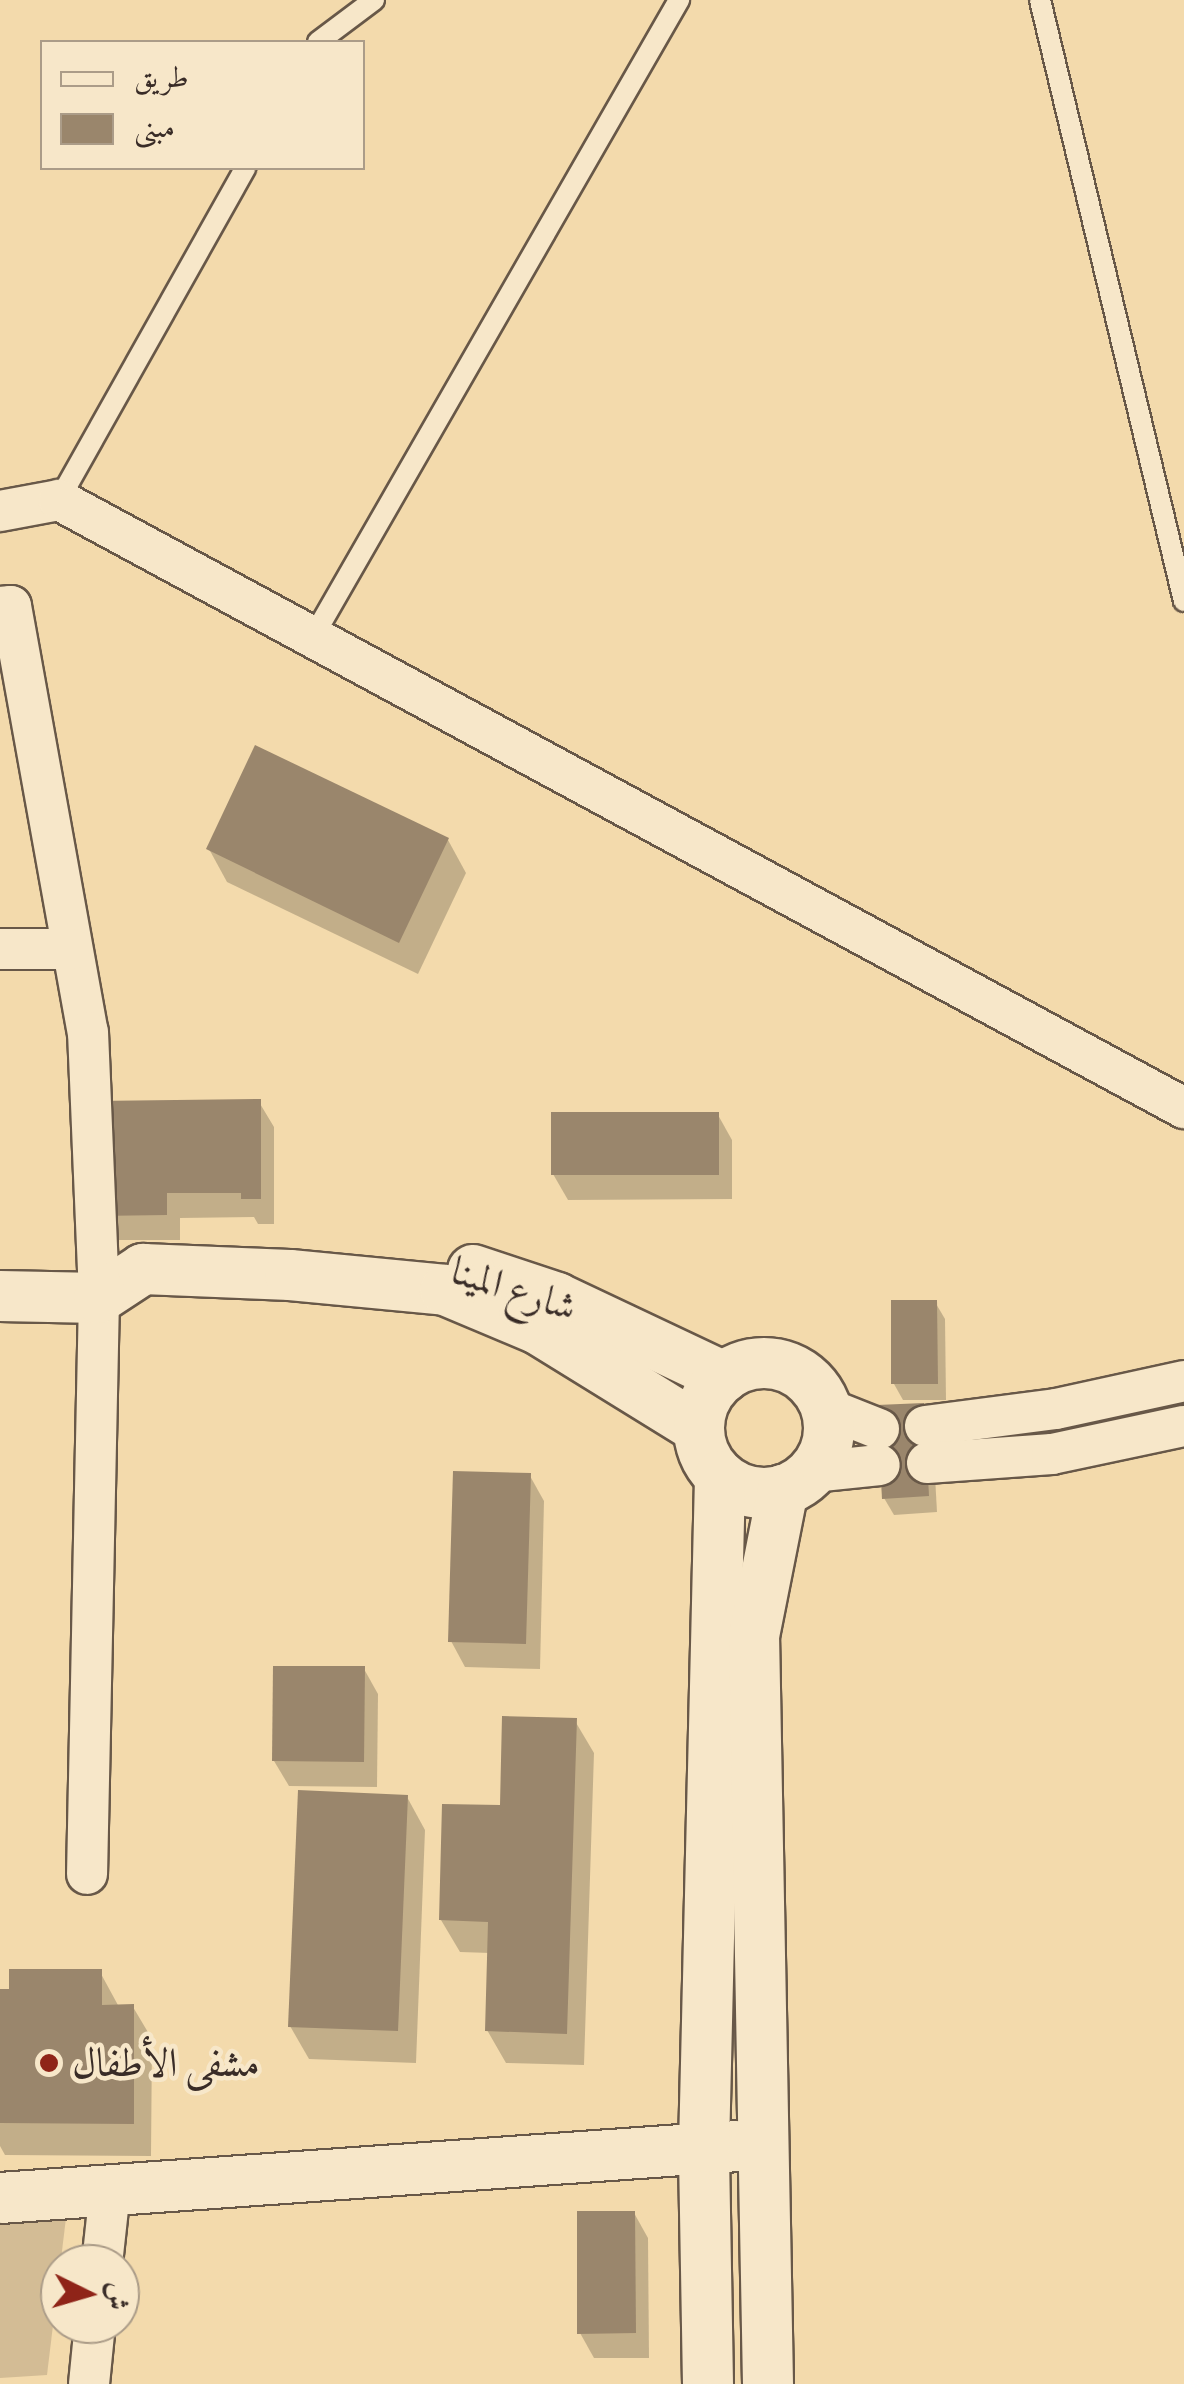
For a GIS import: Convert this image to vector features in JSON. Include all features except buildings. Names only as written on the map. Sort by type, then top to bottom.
[{"type":"street","points":[[0,479],[58,500],[1184,1108]]},
{"type":"street","points":[[0,511],[58,500]]},
{"type":"street","points":[[0,607],[10,606],[88,1032],[99,1298],[86,1874]]},
{"type":"street","points":[[0,949],[72,949]]},
{"type":"street","name":"شارع المينا","points":[[290,1275],[451,1262],[558,1298],[724,1376]]},
{"type":"street","name":"شارع المينا","points":[[99,1298],[143,1268],[290,1275],[445,1290],[538,1330],[698,1428]]},
{"type":"street","points":[[0,1296],[99,1298]]},
{"type":"street","points":[[771,1363],[792,1369],[811,1383],[826,1408],[880,1446],[760,1494],[738,1488],[720,1476],[706,1459],[698,1428],[702,1406],[724,1376],[744,1366],[771,1363]]},
{"type":"street","points":[[1184,1382],[1056,1409],[926,1444],[1052,1454],[1184,1426]]},
{"type":"street","points":[[768,2384],[754,1636],[798,1481],[826,1442],[826,1408]]},
{"type":"street","points":[[708,2384],[704,2148],[720,1476]]},
{"type":"street","points":[[0,2198],[763,2145]]},
{"type":"street","points":[[104,2244],[110,2190]]},
{"type":"street","points":[[89,2384],[93,2344]]},
{"type":"lane","points":[[321,40],[374,0]]},
{"type":"lane","points":[[313,637],[678,0]]},
{"type":"lane","points":[[1040,0],[1177,538],[1184,601]]},
{"type":"lane","points":[[58,500],[244,170]]},
{"type":"shaded area","points":[[69,2193],[63,2244],[40,2244],[40,2344],[51,2344],[47,2375],[0,2378],[0,2198]]},
{"type":"place","name":"مشفى الأطفال","points":[[49,2063]]}]
